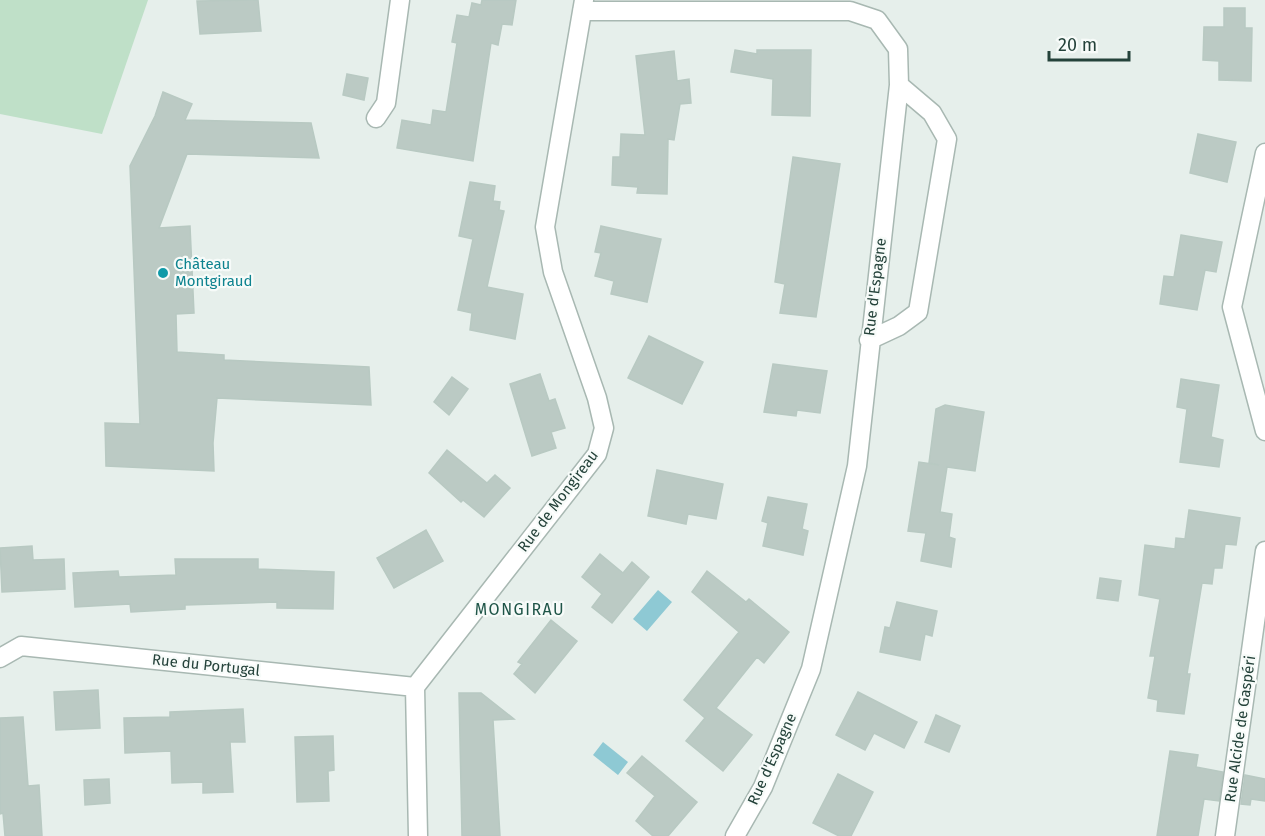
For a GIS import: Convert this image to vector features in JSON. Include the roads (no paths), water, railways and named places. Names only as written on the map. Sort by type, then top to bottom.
[{"type":"street","points":[[376,118],[387,104],[400,0]]},
{"type":"street","name":"Rue d'Espagne","points":[[583,6],[850,11],[877,20],[898,49],[899,85],[869,340],[857,466],[811,669],[763,787],[735,836]]},
{"type":"street","name":"Rue de Mongireau","points":[[415,687],[597,454],[604,428],[597,398],[553,272],[545,227],[583,6]]},
{"type":"street","points":[[869,340],[899,326],[918,312],[947,139],[932,113],[899,85]]},
{"type":"street","points":[[1265,153],[1232,307],[1265,431]]},
{"type":"street","name":"Rue Alcide de Gaspéri","points":[[1225,836],[1265,551]]},
{"type":"street","name":"Rue du Portugal","points":[[0,658],[21,646],[415,687]]},
{"type":"street","points":[[415,687],[418,836]]},
{"type":"water","points":[[658,590],[672,602],[647,631],[633,619]]},
{"type":"water","points":[[603,742],[628,762],[618,775],[593,755]]},
{"type":"place","name":"Château Montgiraud","points":[[163,273]]},
{"type":"district","name":"MONGIRAU","points":[[520,609]]}]
